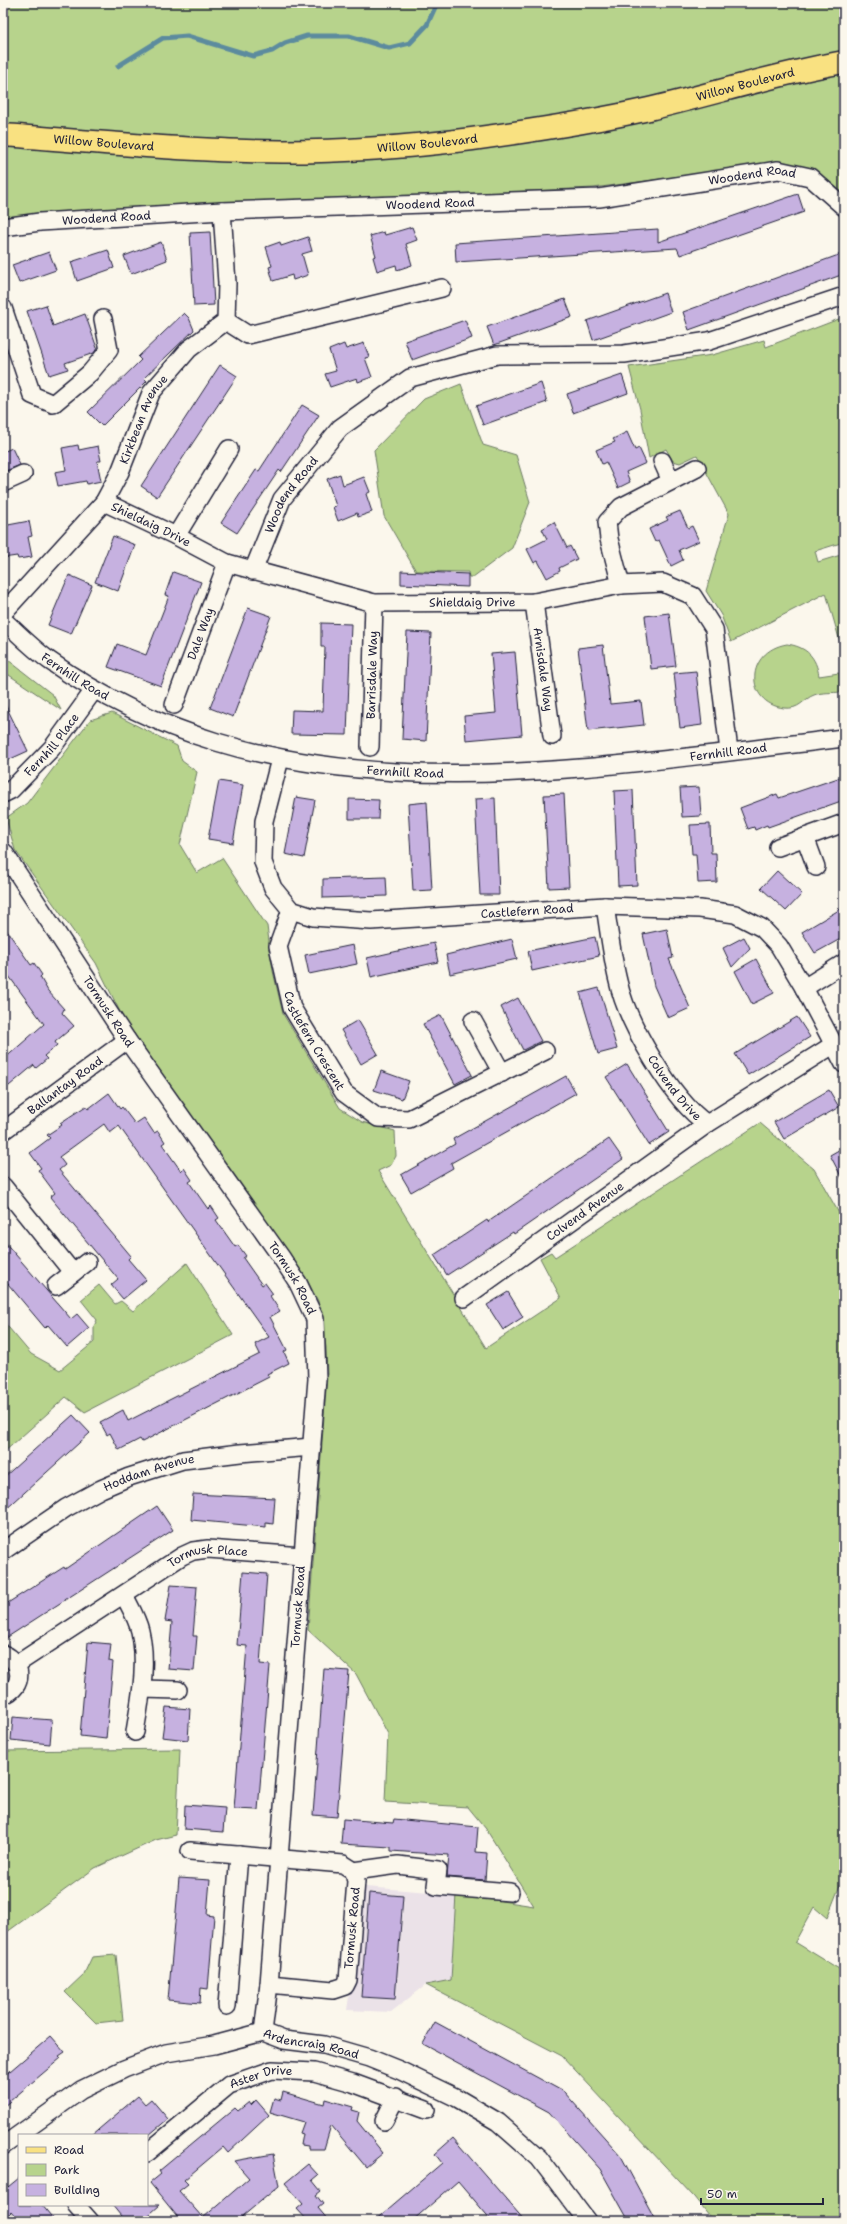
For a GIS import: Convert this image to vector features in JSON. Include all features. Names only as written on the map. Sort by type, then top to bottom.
[{"type":"main road","name":"Willow Boulevard","points":[[3,135],[170,148],[248,151],[359,149],[454,141],[613,116],[815,67],[844,62]]},
{"type":"street","name":"Woodend Road","points":[[3,227],[40,222],[222,211],[599,198],[778,170],[810,177],[844,207]]},
{"type":"street","points":[[222,211],[227,283],[226,321],[248,335],[442,288]]},
{"type":"street","name":"Woodend Road","points":[[253,571],[282,499],[340,428],[410,378],[497,355],[624,354],[709,341],[844,296]]},
{"type":"street","points":[[3,308],[32,395],[53,404],[90,373],[109,350],[103,319]]},
{"type":"street","name":"Kirkbean Avenue","points":[[3,613],[104,502],[120,472],[151,393],[189,348],[226,321]]},
{"type":"street","points":[[176,536],[229,450]]},
{"type":"street","points":[[662,461],[671,481]]},
{"type":"street","points":[[620,585],[609,539],[607,522],[620,507],[697,468]]},
{"type":"street","points":[[3,483],[22,474]]},
{"type":"street","name":"Shieldaig Drive","points":[[104,502],[176,536],[227,563],[374,603],[534,602],[620,585],[663,583],[693,596],[714,629],[729,751]]},
{"type":"street","name":"Dale Way","points":[[174,705],[227,563]]},
{"type":"street","name":"Arnisdale Way","points":[[534,602],[552,736]]},
{"type":"street","name":"Barrisdale Way","points":[[370,747],[374,603]]},
{"type":"street","name":"Fernhill Road","points":[[3,620],[48,660],[94,690],[167,724],[215,743],[280,758],[369,771],[415,773],[544,771],[844,738]]},
{"type":"street","name":"Fernhill Place","points":[[3,794],[11,790],[52,748],[94,690]]},
{"type":"street","points":[[280,758],[264,821],[263,862],[274,888],[291,910]]},
{"type":"street","points":[[778,847],[844,823]]},
{"type":"street","points":[[805,837],[816,867]]},
{"type":"street","name":"Tormusk Road","points":[[3,851],[127,1040],[298,1283],[315,1319],[317,1379],[269,1984],[263,2032]]},
{"type":"street","name":"Castlefern Road","points":[[291,910],[313,918],[371,921],[605,906],[700,909],[735,914],[762,928],[779,946],[804,988],[844,1064]]},
{"type":"street","name":"Colvend Drive","points":[[605,906],[618,982],[636,1031],[676,1092],[694,1115],[707,1124],[833,1045]]},
{"type":"street","name":"Castlefern Crescent","points":[[291,910],[278,946],[292,1008],[344,1093],[378,1118],[409,1119],[545,1051]]},
{"type":"street","points":[[804,988],[844,963]]},
{"type":"street","points":[[473,1021],[502,1073]]},
{"type":"street","name":"Ballantay Road","points":[[3,1131],[127,1040]]},
{"type":"street","name":"Colvend Avenue","points":[[464,1298],[707,1124]]},
{"type":"street","points":[[3,1186],[73,1273]]},
{"type":"street","points":[[56,1286],[87,1262]]},
{"type":"street","name":"Hoddam Avenue","points":[[3,1550],[66,1508],[100,1489],[130,1477],[183,1460],[240,1452],[312,1447]]},
{"type":"street","name":"Tormusk Place","points":[[17,1664],[182,1556],[193,1551],[208,1549],[302,1556]]},
{"type":"street","points":[[124,1595],[134,1615],[143,1646],[142,1689],[135,1732]]},
{"type":"street","points":[[3,1654],[10,1657],[17,1664],[20,1673],[16,1685],[12,1690],[3,1695]]},
{"type":"street","points":[[142,1689],[178,1690]]},
{"type":"street","name":"Tormusk Road","points":[[190,1851],[343,1864],[354,1871],[355,1889],[348,1980],[344,1986],[333,1990],[269,1984]]},
{"type":"street","points":[[227,2006],[239,1856]]},
{"type":"street","points":[[354,1871],[398,1865],[438,1870],[436,1886],[510,1892]]},
{"type":"street","name":"Ardencraig Road","points":[[22,2134],[81,2090],[124,2069],[166,2053],[214,2046],[263,2032],[284,2040],[324,2045],[368,2058],[399,2070],[458,2098],[498,2122],[539,2158],[587,2221]]},
{"type":"street","name":"Aster Drive","points":[[148,2152],[229,2085],[272,2070],[314,2072],[396,2097],[426,2110]]},
{"type":"street","points":[[384,2121],[396,2097]]},
{"type":"street","name":"Ardencraig Road","points":[[3,2146],[18,2137]]},
{"type":"shaded area","points":[[365,1887],[456,1894],[451,1980],[426,1985],[391,2012],[347,2010]]},
{"type":"green space","points":[[3,3],[844,3],[844,194],[816,173],[801,167],[783,163],[593,188],[344,200],[3,221]]},
{"type":"green space","points":[[844,317],[844,542],[815,551],[818,562],[844,554],[844,656],[826,593],[731,642],[721,615],[706,591],[729,514],[697,455],[680,463],[673,461],[666,449],[649,458],[640,409],[629,367],[712,355],[764,340],[766,347]]},
{"type":"green space","points":[[461,384],[483,445],[516,455],[530,502],[512,548],[473,577],[469,577],[468,572],[416,571],[384,516],[374,450],[424,399]]},
{"type":"green space","points":[[787,644],[794,645],[805,650],[813,658],[818,669],[819,676],[839,673],[841,692],[817,694],[810,697],[798,706],[789,708],[771,704],[762,697],[756,687],[755,677],[757,666],[763,656],[773,649]]},
{"type":"green space","points":[[3,656],[53,695],[61,710],[3,671]]},
{"type":"green space","points":[[112,713],[177,746],[182,761],[197,772],[180,845],[197,873],[222,858],[267,926],[273,971],[283,1014],[340,1108],[362,1122],[395,1131],[396,1156],[391,1165],[378,1171],[486,1348],[561,1298],[540,1258],[551,1252],[555,1257],[760,1123],[814,1169],[844,1222],[844,1875],[827,1918],[814,1907],[795,1942],[844,1972],[844,2221],[713,2221],[694,2197],[562,2056],[426,1985],[451,1980],[456,1894],[534,1906],[486,1829],[468,1807],[385,1802],[388,1734],[356,1674],[308,1630],[327,1376],[326,1347],[318,1301],[306,1278],[123,1018],[96,963],[15,850],[6,818],[27,803],[90,720]]},
{"type":"green space","points":[[187,1263],[233,1335],[85,1412],[66,1397],[3,1453],[3,1321],[31,1354],[60,1370],[94,1342],[94,1326],[97,1320],[81,1300],[99,1285],[115,1304],[121,1301],[133,1311]]},
{"type":"green space","points":[[180,1749],[176,1835],[156,1840],[95,1868],[3,1935],[3,1751]]},
{"type":"green space","points":[[116,1955],[123,2020],[96,2023],[65,1992],[84,1974],[92,1957]]},
{"type":"building","points":[[798,194],[804,212],[680,255],[677,248],[456,262],[455,243],[658,229],[658,242]]},
{"type":"building","points":[[412,227],[417,240],[406,244],[412,265],[397,270],[396,265],[377,271],[373,257],[376,256],[370,236],[384,232],[385,235]]},
{"type":"building","points":[[210,232],[214,305],[194,306],[190,233]]},
{"type":"building","points":[[308,237],[312,251],[302,254],[308,275],[293,280],[292,275],[273,281],[269,267],[272,266],[266,247],[280,242],[281,246]]},
{"type":"building","points":[[161,242],[167,260],[131,274],[124,256]]},
{"type":"building","points":[[108,250],[114,268],[77,281],[71,262]]},
{"type":"building","points":[[49,252],[56,270],[19,283],[12,265]]},
{"type":"building","points":[[844,253],[844,274],[689,330],[683,312]]},
{"type":"building","points":[[665,293],[671,312],[593,340],[587,321]]},
{"type":"building","points":[[565,299],[572,317],[494,345],[487,327]]},
{"type":"building","points":[[46,305],[53,326],[85,314],[97,348],[94,353],[65,363],[68,369],[49,375],[27,311]]},
{"type":"building","points":[[184,313],[189,318],[194,330],[144,378],[147,381],[102,426],[88,412],[141,360],[138,357]]},
{"type":"building","points":[[465,320],[472,338],[412,360],[405,341]]},
{"type":"building","points":[[364,343],[369,357],[365,358],[372,377],[358,382],[357,378],[330,387],[325,374],[336,371],[329,350],[344,344],[346,349]]},
{"type":"building","points":[[220,365],[237,376],[157,497],[141,486]]},
{"type":"building","points":[[622,375],[628,393],[573,413],[567,394]]},
{"type":"building","points":[[541,383],[547,402],[483,425],[476,406]]},
{"type":"building","points":[[302,405],[319,415],[281,472],[279,470],[237,533],[221,523],[256,470],[259,471]]},
{"type":"building","points":[[627,432],[635,450],[639,448],[646,463],[626,472],[630,482],[618,488],[606,462],[602,464],[596,450],[615,442],[613,439]]},
{"type":"building","points":[[78,445],[79,450],[98,446],[101,461],[97,461],[101,481],[87,484],[86,481],[58,486],[55,472],[66,470],[62,448]]},
{"type":"building","points":[[12,448],[20,465],[3,472],[3,452]]},
{"type":"building","points":[[340,474],[343,485],[364,477],[370,492],[366,494],[372,512],[358,517],[357,513],[338,521],[333,507],[336,506],[327,479]]},
{"type":"building","points":[[680,511],[688,528],[692,526],[699,541],[679,550],[683,560],[671,566],[659,540],[655,542],[649,529],[668,520],[666,517]]},
{"type":"building","points":[[29,521],[32,536],[28,537],[32,557],[18,559],[17,556],[3,558],[3,526]]},
{"type":"building","points":[[554,522],[567,548],[570,546],[577,559],[559,568],[560,571],[547,578],[538,561],[534,563],[527,549],[547,539],[542,529]]},
{"type":"building","points":[[113,536],[135,545],[118,591],[95,582]]},
{"type":"building","points":[[401,571],[468,574],[468,587],[401,584]]},
{"type":"building","points":[[173,572],[201,582],[161,686],[108,667],[117,644],[146,655],[169,596],[165,595]]},
{"type":"building","points":[[69,575],[92,585],[71,634],[48,625]]},
{"type":"building","points":[[248,608],[271,616],[233,717],[210,708]]},
{"type":"building","points":[[669,613],[676,666],[651,669],[645,616]]},
{"type":"building","points":[[321,623],[351,624],[347,735],[291,734],[292,710],[323,711],[325,647],[321,647]]},
{"type":"building","points":[[407,632],[431,633],[426,741],[402,739]]},
{"type":"building","points":[[603,645],[610,704],[641,701],[644,725],[588,731],[578,648]]},
{"type":"building","points":[[515,652],[522,735],[466,740],[464,716],[496,713],[491,654]]},
{"type":"building","points":[[696,671],[702,725],[680,728],[674,673]]},
{"type":"building","points":[[3,700],[28,751],[6,761],[3,754]]},
{"type":"building","points":[[844,776],[844,800],[768,827],[767,825],[755,830],[754,827],[748,829],[740,808],[777,794],[779,798]]},
{"type":"building","points":[[219,781],[243,785],[233,843],[208,839]]},
{"type":"building","points":[[699,787],[701,816],[682,817],[680,788]]},
{"type":"building","points":[[633,790],[637,885],[618,886],[614,791]]},
{"type":"building","points":[[564,794],[569,887],[549,888],[544,795]]},
{"type":"building","points":[[296,797],[315,800],[304,858],[285,854]]},
{"type":"building","points":[[495,798],[499,895],[480,895],[475,799]]},
{"type":"building","points":[[349,799],[379,800],[378,819],[349,819]]},
{"type":"building","points":[[427,802],[432,890],[413,891],[408,804]]},
{"type":"building","points":[[710,824],[711,853],[716,853],[717,882],[698,883],[696,854],[692,854],[690,825]]},
{"type":"building","points":[[777,871],[802,894],[786,911],[761,888]]},
{"type":"building","points":[[386,877],[387,896],[323,898],[323,879]]},
{"type":"building","points":[[844,907],[844,937],[815,953],[802,932]]},
{"type":"building","points":[[3,925],[31,965],[34,963],[42,975],[40,977],[48,991],[64,1009],[62,1013],[74,1026],[55,1042],[57,1045],[44,1056],[47,1059],[36,1068],[34,1065],[3,1091],[3,1060],[44,1024],[3,968]]},
{"type":"building","points":[[667,929],[673,958],[669,959],[690,1008],[668,1018],[654,986],[643,934]]},
{"type":"building","points":[[595,937],[599,956],[532,971],[528,951]]},
{"type":"building","points":[[744,937],[750,948],[732,967],[723,948]]},
{"type":"building","points":[[512,939],[517,959],[450,974],[446,955]]},
{"type":"building","points":[[434,943],[438,962],[371,977],[367,958]]},
{"type":"building","points":[[353,945],[357,964],[309,974],[305,955]]},
{"type":"building","points":[[756,959],[774,993],[752,1004],[735,971]]},
{"type":"building","points":[[599,988],[617,1049],[598,1054],[580,993]]},
{"type":"building","points":[[518,998],[541,1041],[523,1050],[501,1007]]},
{"type":"building","points":[[441,1015],[472,1075],[455,1084],[423,1024]]},
{"type":"building","points":[[797,1017],[810,1037],[748,1075],[735,1054]]},
{"type":"building","points":[[358,1020],[378,1054],[361,1064],[341,1030]]},
{"type":"building","points":[[627,1064],[669,1132],[649,1145],[606,1077]]},
{"type":"building","points":[[381,1071],[409,1081],[402,1099],[374,1090]]},
{"type":"building","points":[[566,1076],[576,1093],[451,1163],[453,1168],[411,1192],[401,1175],[455,1144],[453,1139]]},
{"type":"building","points":[[829,1090],[839,1107],[784,1139],[774,1122]]},
{"type":"building","points":[[109,1093],[120,1109],[122,1107],[135,1124],[144,1118],[154,1133],[158,1131],[165,1142],[162,1144],[181,1171],[184,1168],[192,1180],[189,1182],[208,1209],[211,1206],[219,1218],[216,1220],[235,1247],[238,1245],[246,1256],[243,1258],[262,1285],[265,1283],[273,1294],[270,1296],[280,1311],[270,1317],[287,1350],[284,1352],[289,1363],[267,1374],[269,1377],[142,1442],[140,1439],[119,1450],[110,1433],[107,1435],[100,1422],[123,1410],[128,1421],[260,1354],[255,1344],[269,1337],[119,1126],[110,1133],[104,1124],[59,1157],[65,1165],[59,1170],[131,1256],[128,1259],[146,1280],[123,1299],[111,1285],[118,1279],[50,1197],[55,1193],[38,1170],[41,1168],[30,1153],[50,1138],[47,1135],[62,1125],[60,1123],[86,1106],[88,1109]]},
{"type":"building","points":[[609,1139],[623,1159],[514,1234],[513,1232],[447,1275],[434,1255],[487,1220],[488,1222]]},
{"type":"building","points":[[844,1147],[844,1182],[830,1155]]},
{"type":"building","points":[[3,1240],[71,1319],[77,1314],[89,1328],[67,1347],[48,1325],[45,1328],[3,1278]]},
{"type":"building","points":[[508,1292],[523,1317],[503,1330],[487,1305]]},
{"type":"building","points":[[73,1415],[90,1433],[3,1512],[3,1478]]},
{"type":"building","points":[[193,1494],[275,1498],[273,1524],[266,1523],[266,1527],[191,1520]]},
{"type":"building","points":[[157,1506],[173,1530],[3,1640],[3,1606],[64,1567],[65,1569]]},
{"type":"building","points":[[243,1572],[267,1574],[260,1664],[270,1665],[258,1810],[234,1809],[247,1646],[237,1645]]},
{"type":"building","points":[[171,1585],[197,1587],[193,1636],[197,1636],[194,1671],[168,1669],[172,1622],[165,1621]]},
{"type":"building","points":[[88,1642],[111,1644],[109,1661],[113,1662],[106,1739],[80,1736]]},
{"type":"building","points":[[324,1669],[349,1671],[337,1817],[313,1815]]},
{"type":"building","points":[[166,1707],[190,1709],[188,1740],[162,1737]]},
{"type":"building","points":[[13,1717],[52,1720],[50,1744],[11,1740]]},
{"type":"building","points":[[185,1805],[225,1808],[223,1832],[184,1829]]},
{"type":"building","points":[[343,1819],[393,1823],[394,1819],[478,1827],[476,1852],[487,1853],[485,1880],[447,1877],[449,1855],[391,1851],[391,1847],[341,1844]]},
{"type":"building","points":[[179,1878],[210,1880],[207,1915],[214,1916],[208,1989],[201,1988],[200,2003],[168,2000]]},
{"type":"building","points":[[369,1893],[403,1896],[395,1999],[361,1997]]},
{"type":"building","points":[[435,2022],[564,2092],[621,2156],[656,2221],[629,2221],[600,2169],[549,2112],[423,2044]]},
{"type":"building","points":[[51,2036],[65,2052],[59,2056],[61,2058],[3,2107],[3,2077]]},
{"type":"building","points":[[283,2092],[324,2104],[325,2099],[353,2107],[352,2110],[359,2112],[357,2121],[383,2153],[366,2167],[331,2125],[324,2149],[308,2149],[308,2146],[301,2145],[303,2134],[300,2133],[304,2122],[270,2112],[274,2098],[281,2100]]},
{"type":"building","points":[[138,2096],[145,2104],[151,2099],[168,2119],[149,2135],[93,2134]]},
{"type":"building","points":[[256,2100],[269,2115],[228,2153],[223,2147],[184,2180],[188,2184],[179,2191],[203,2218],[249,2178],[234,2161],[273,2154],[279,2186],[237,2221],[181,2221],[150,2183],[161,2174],[159,2171],[235,2108],[238,2111],[249,2102],[251,2105]]},
{"type":"building","points":[[453,2138],[525,2221],[492,2221],[458,2181],[412,2221],[374,2221],[442,2163],[435,2154]]},
{"type":"building","points":[[308,2164],[318,2175],[312,2180],[321,2191],[316,2195],[323,2204],[318,2208],[329,2221],[308,2221],[297,2209],[303,2204],[285,2183]]},
{"type":"building","points":[[18,2179],[18,2206],[43,2206],[55,2221],[19,2221],[11,2212],[3,2220],[3,2191]]},
{"type":"building","points":[[160,2205],[142,2221],[125,2221],[113,2206]]},
{"type":"waterway","points":[[118,66],[163,38],[187,36],[253,56],[272,51],[285,43],[307,36],[349,36],[389,48],[410,43],[427,25],[437,3]]}]
